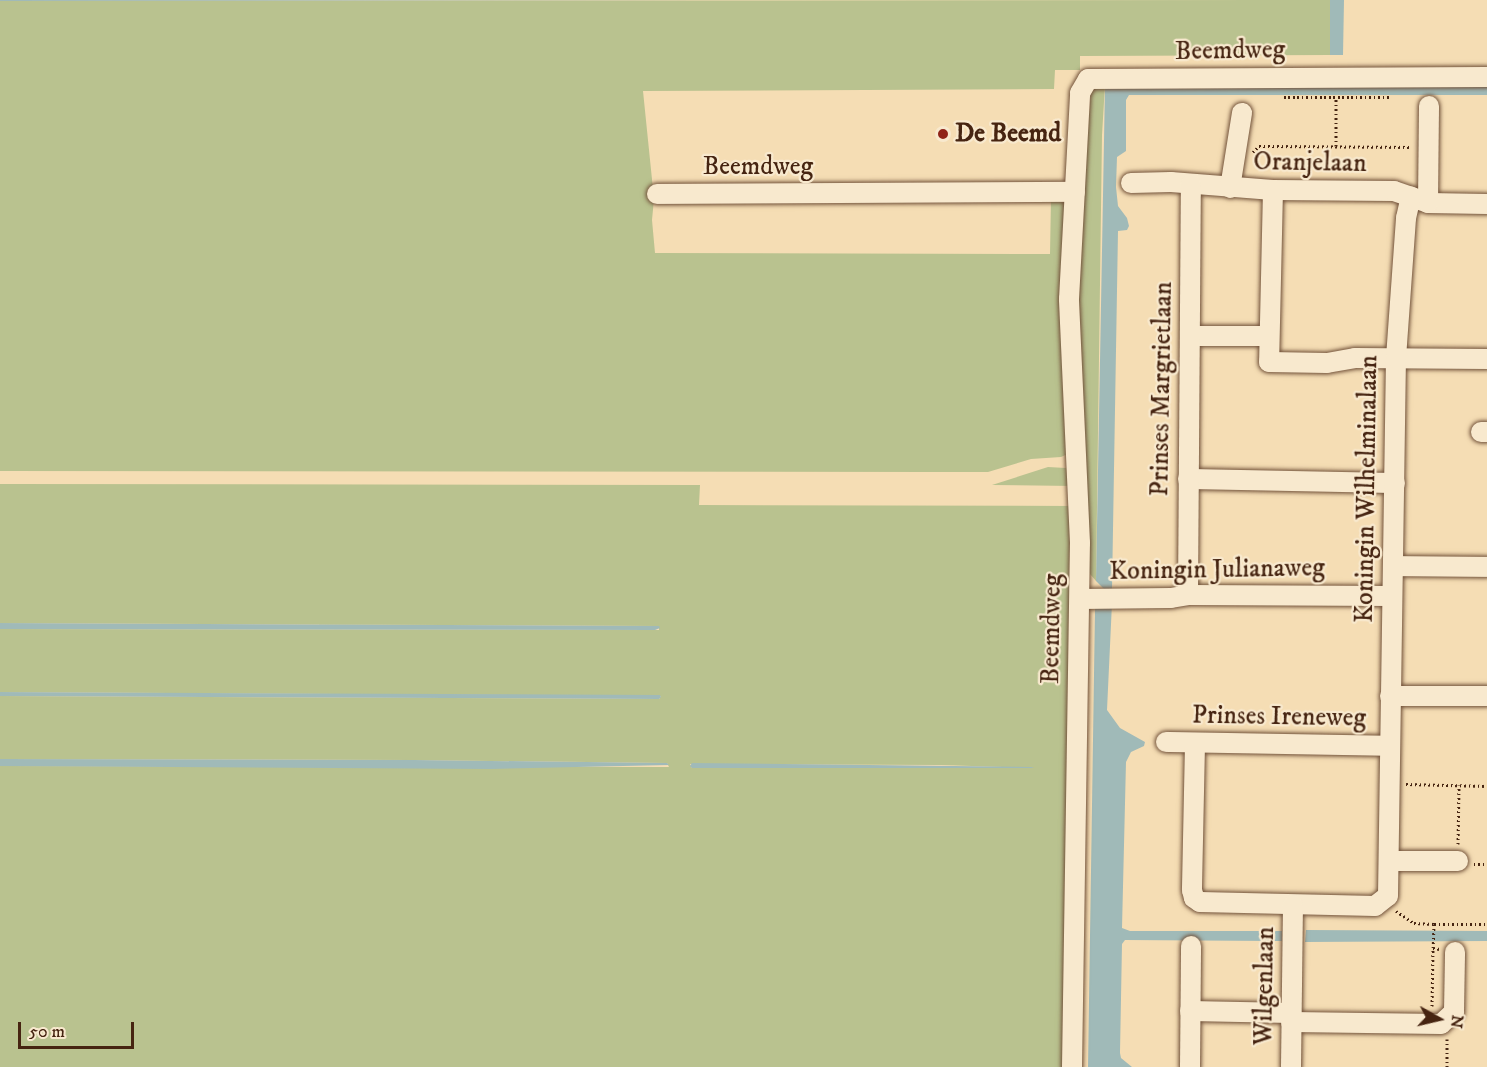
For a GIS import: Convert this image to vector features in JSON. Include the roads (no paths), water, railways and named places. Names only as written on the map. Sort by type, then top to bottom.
[{"type":"street","name":"Beemdweg","points":[[1072,1067],[1080,599],[1078,461],[1070,319],[1080,93],[1088,79],[1487,77]]},
{"type":"street","name":"Koningin Wilhelminalaan","points":[[1293,906],[1375,906],[1388,896],[1396,358],[1406,218],[1420,200],[1429,147],[1429,106]]},
{"type":"street","points":[[1230,188],[1242,113]]},
{"type":"street","name":"Oranjelaan","points":[[1131,183],[1191,184],[1273,190],[1394,191],[1420,200],[1487,204]]},
{"type":"street","name":"Prinses Margrietlaan","points":[[1188,595],[1191,184]]},
{"type":"street","points":[[1273,190],[1269,362],[1327,363],[1355,358],[1487,359]]},
{"type":"street","name":"Beemdweg","points":[[657,194],[1075,192]]},
{"type":"street","points":[[1190,336],[1269,336]]},
{"type":"street","points":[[1188,479],[1395,483]]},
{"type":"street","points":[[1394,566],[1487,567]]},
{"type":"street","name":"Koningin Julianaweg","points":[[1080,599],[1171,598],[1188,595],[1391,596]]},
{"type":"street","points":[[1390,696],[1487,696]]},
{"type":"street","name":"Prinses Ireneweg","points":[[1166,742],[1390,746]]},
{"type":"street","points":[[1195,744],[1194,898],[1209,904],[1293,906]]},
{"type":"street","points":[[1389,861],[1458,861]]},
{"type":"street","name":"Wilgenlaan","points":[[1291,1067],[1293,906]]},
{"type":"street","points":[[1190,1067],[1191,946]]},
{"type":"street","points":[[1190,1011],[1436,1025],[1454,1012],[1455,952]]},
{"type":"water","points":[[0,0],[707,0],[0,1]]},
{"type":"water","points":[[1330,0],[1344,0],[1343,55],[1330,55]]},
{"type":"water","points":[[1105,85],[1487,86],[1487,95],[1129,95],[1126,100],[1126,151],[1117,157],[1118,206],[1127,218],[1129,226],[1127,230],[1118,231],[1112,589],[1104,589],[1096,581]]},
{"type":"water","points":[[1112,603],[1107,710],[1120,728],[1145,742],[1144,746],[1131,752],[1126,762],[1122,928],[1130,931],[1282,931],[1282,941],[1125,940],[1122,944],[1120,1053],[1121,1058],[1132,1067],[1088,1067],[1095,609]]},
{"type":"water","points":[[0,623],[659,626],[660,628],[655,630],[0,629]]},
{"type":"water","points":[[0,692],[660,695],[661,697],[659,699],[0,696]]},
{"type":"water","points":[[0,759],[415,760],[667,763],[669,765],[491,769],[0,766]]},
{"type":"water","points":[[692,763],[1034,768],[692,768],[690,766]]},
{"type":"water","points":[[1306,930],[1487,931],[1487,941],[1305,942]]},
{"type":"place","name":"De Beemd","points":[[943,134]]}]
